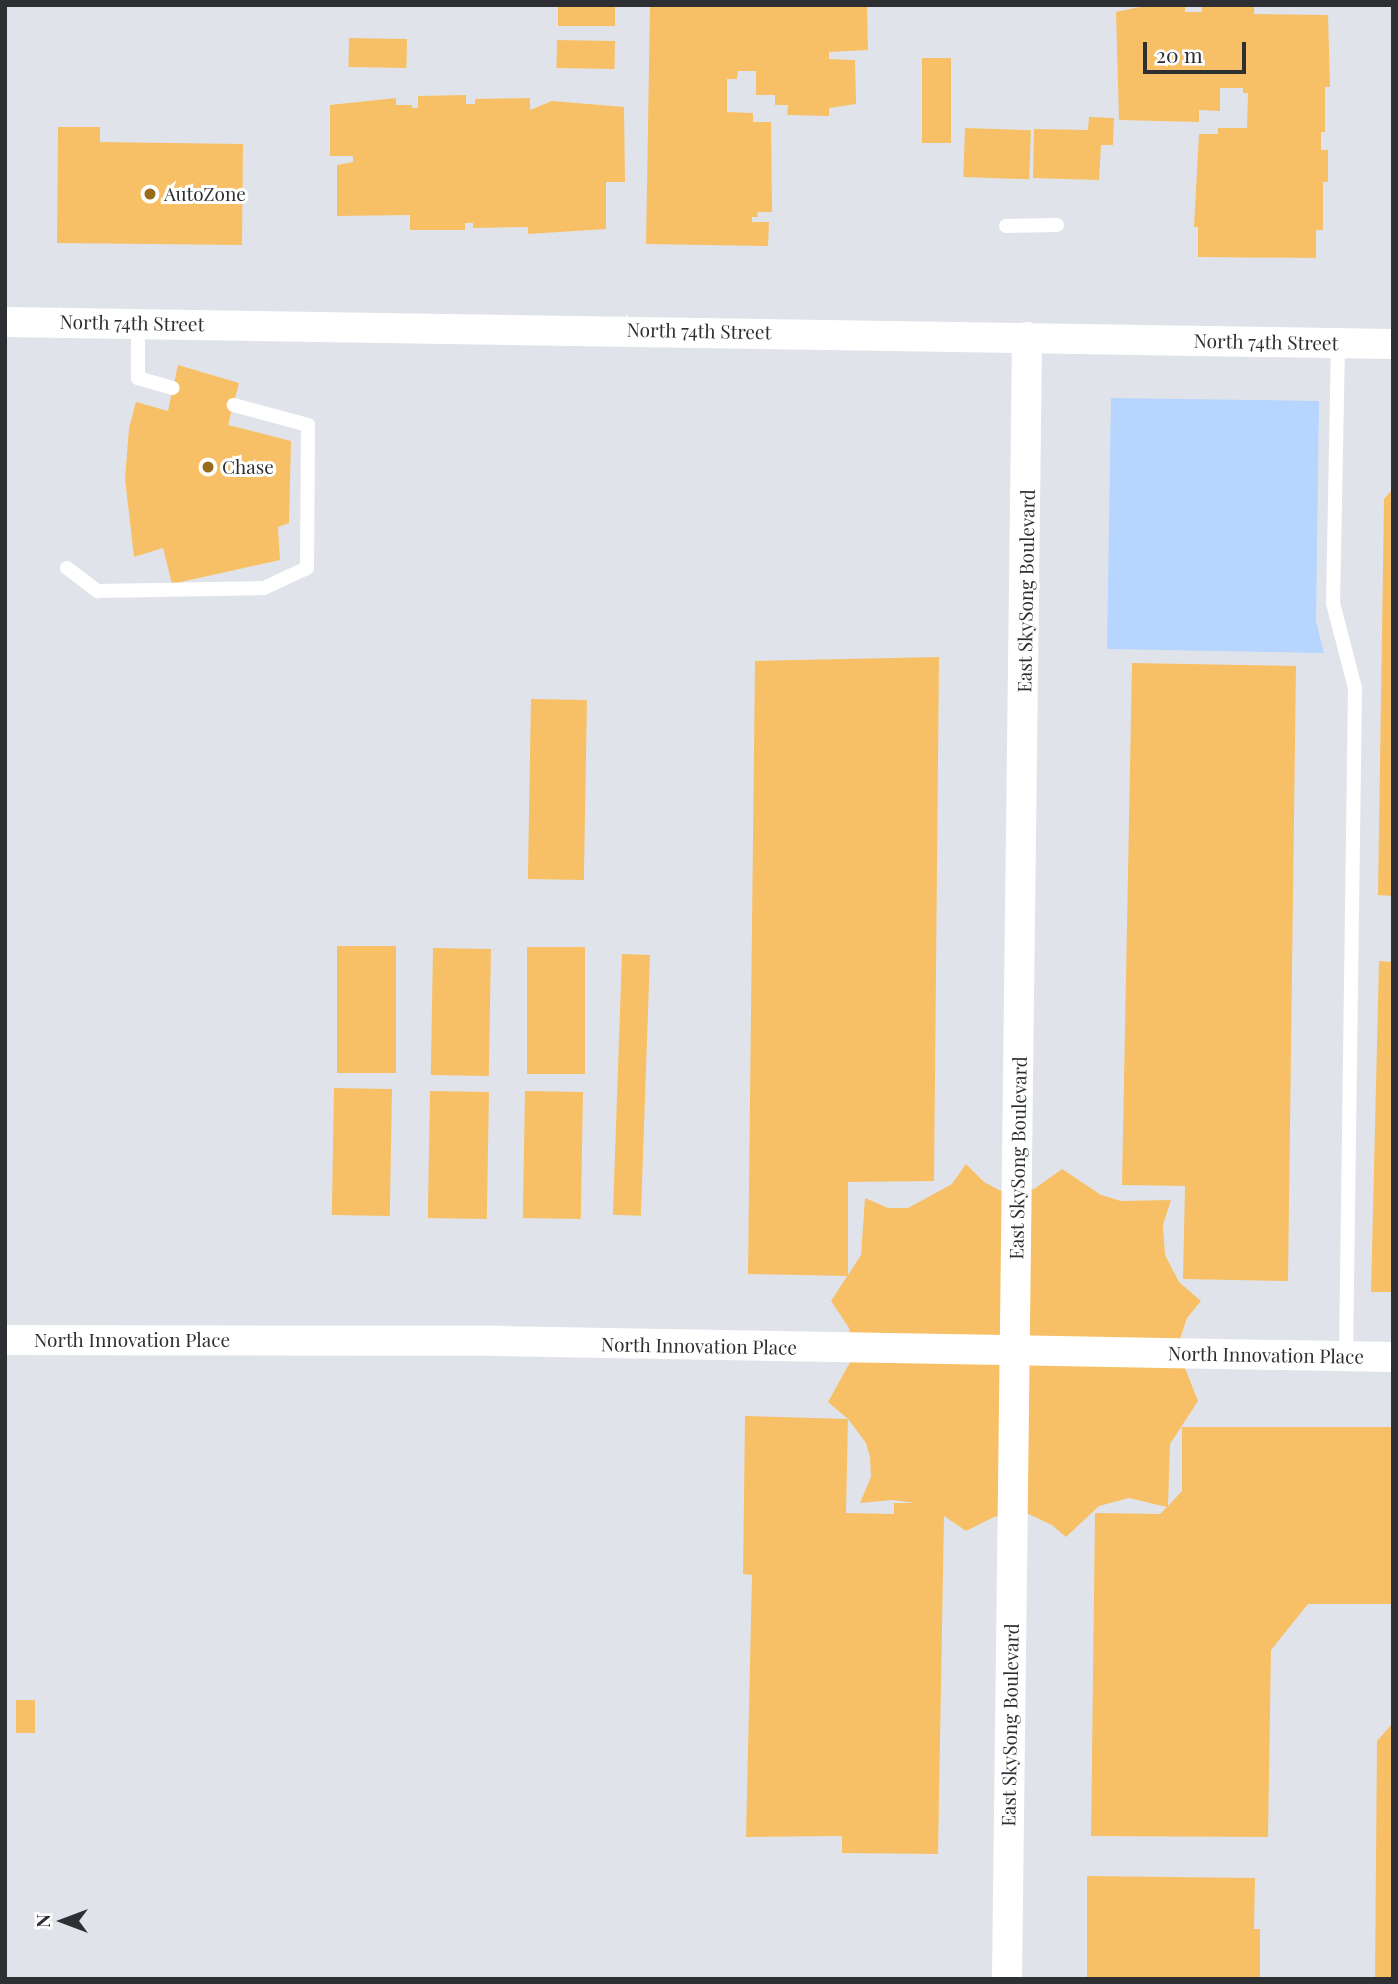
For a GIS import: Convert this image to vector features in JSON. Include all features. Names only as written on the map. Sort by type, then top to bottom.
[{"type":"street","name":"North 74th Street","points":[[5,322],[1393,344]]},
{"type":"street","name":"East SkySong Boulevard","points":[[1007,1979],[1027,337]]},
{"type":"street","name":"North Innovation Place","points":[[5,1340],[486,1341],[1393,1357]]},
{"type":"lane","points":[[1006,226],[1057,225]]},
{"type":"lane","points":[[138,323],[138,378],[173,388]]},
{"type":"lane","points":[[1338,344],[1334,603],[1355,688],[1346,1357]]},
{"type":"lane","points":[[67,568],[99,591],[264,589],[307,568],[308,425],[234,405]]},
{"type":"shaded area","points":[[1111,398],[1319,401],[1316,621],[1324,653],[1107,649]]},
{"type":"building","points":[[558,5],[615,5],[615,26],[558,26]]},
{"type":"building","points":[[650,5],[867,5],[868,50],[829,52],[829,59],[855,60],[856,104],[829,108],[829,116],[787,115],[788,105],[775,105],[775,95],[756,95],[756,71],[738,71],[737,79],[727,79],[727,112],[753,113],[753,122],[771,122],[772,212],[757,212],[758,217],[752,217],[752,222],[769,222],[768,246],[646,244]]},
{"type":"building","points":[[1149,5],[1185,5],[1185,12],[1202,12],[1202,6],[1254,7],[1254,14],[1328,15],[1330,87],[1325,87],[1325,132],[1321,132],[1321,150],[1328,150],[1328,182],[1323,182],[1323,230],[1316,230],[1316,258],[1198,257],[1198,227],[1194,227],[1199,134],[1218,134],[1218,128],[1247,128],[1248,93],[1243,93],[1243,88],[1220,88],[1220,111],[1199,110],[1199,122],[1119,120],[1116,12]]},
{"type":"building","points":[[349,38],[407,39],[406,68],[348,67]]},
{"type":"building","points":[[557,40],[615,41],[615,69],[557,68]]},
{"type":"building","points":[[922,58],[951,58],[951,143],[922,143]]},
{"type":"building","points":[[466,95],[466,104],[475,104],[475,99],[530,98],[530,110],[552,101],[624,107],[625,182],[606,182],[606,229],[528,234],[528,227],[473,228],[473,223],[465,223],[465,230],[410,230],[410,215],[337,216],[337,165],[353,162],[353,156],[330,156],[330,105],[396,98],[396,105],[412,105],[412,108],[418,108],[418,96]]},
{"type":"building","points":[[1089,117],[1114,118],[1113,145],[1101,145],[1099,180],[1033,178],[1034,129],[1088,130]]},
{"type":"building","name":"AutoZone","points":[[58,127],[100,127],[100,142],[243,144],[242,245],[57,243]]},
{"type":"building","points":[[965,128],[1031,130],[1029,179],[963,177]]},
{"type":"building","name":"Chase","points":[[178,365],[239,383],[228,425],[291,441],[289,523],[278,527],[280,560],[172,584],[163,548],[134,557],[125,479],[129,428],[136,402],[168,411]]},
{"type":"building","points":[[1393,489],[1393,896],[1378,895],[1384,499]]},
{"type":"building","points":[[939,657],[934,1181],[848,1182],[848,1276],[748,1274],[755,661]]},
{"type":"building","points":[[1132,663],[1296,666],[1288,1281],[1183,1279],[1185,1186],[1122,1185]]},
{"type":"building","points":[[531,699],[587,700],[584,880],[528,879]]},
{"type":"building","points":[[337,946],[396,946],[396,1073],[337,1073]]},
{"type":"building","points":[[527,947],[585,947],[585,1074],[527,1074]]},
{"type":"building","points":[[433,948],[491,949],[489,1076],[431,1075]]},
{"type":"building","points":[[622,954],[650,955],[641,1216],[613,1215]]},
{"type":"building","points":[[1379,961],[1393,962],[1393,1292],[1371,1292]]},
{"type":"building","points":[[334,1088],[392,1089],[390,1216],[332,1215]]},
{"type":"building","points":[[430,1091],[489,1092],[487,1219],[428,1218]]},
{"type":"building","points":[[525,1091],[583,1092],[581,1219],[523,1218]]},
{"type":"building","points":[[966,1164],[984,1182],[1003,1192],[1034,1189],[1062,1169],[1101,1195],[1121,1201],[1171,1200],[1163,1225],[1165,1255],[1179,1282],[1201,1301],[1187,1318],[1177,1348],[1198,1401],[1170,1444],[1168,1506],[1182,1491],[1182,1427],[1393,1427],[1393,1604],[1308,1604],[1271,1650],[1268,1837],[1091,1836],[1095,1513],[1160,1514],[1167,1507],[1129,1498],[1099,1506],[1066,1537],[1052,1525],[1024,1512],[994,1517],[966,1531],[944,1516],[938,1854],[842,1853],[842,1836],[746,1837],[752,1575],[743,1574],[745,1416],[848,1419],[828,1402],[854,1355],[849,1328],[831,1301],[861,1255],[865,1198],[888,1208],[908,1208],[952,1184]],"holes":[[[848,1419],[866,1443],[871,1477],[860,1503],[892,1500],[916,1503],[894,1503],[894,1514],[846,1513]]]},
{"type":"building","points":[[16,1700],[35,1700],[35,1733],[16,1733]]},
{"type":"building","points":[[1393,1723],[1393,1979],[1375,1979],[1377,1741]]},
{"type":"building","points":[[1087,1876],[1255,1878],[1254,1929],[1260,1929],[1260,1979],[1087,1979]]},
{"type":"place","name":"AutoZone","points":[[150,194]]},
{"type":"place","name":"Chase","points":[[208,467]]}]
